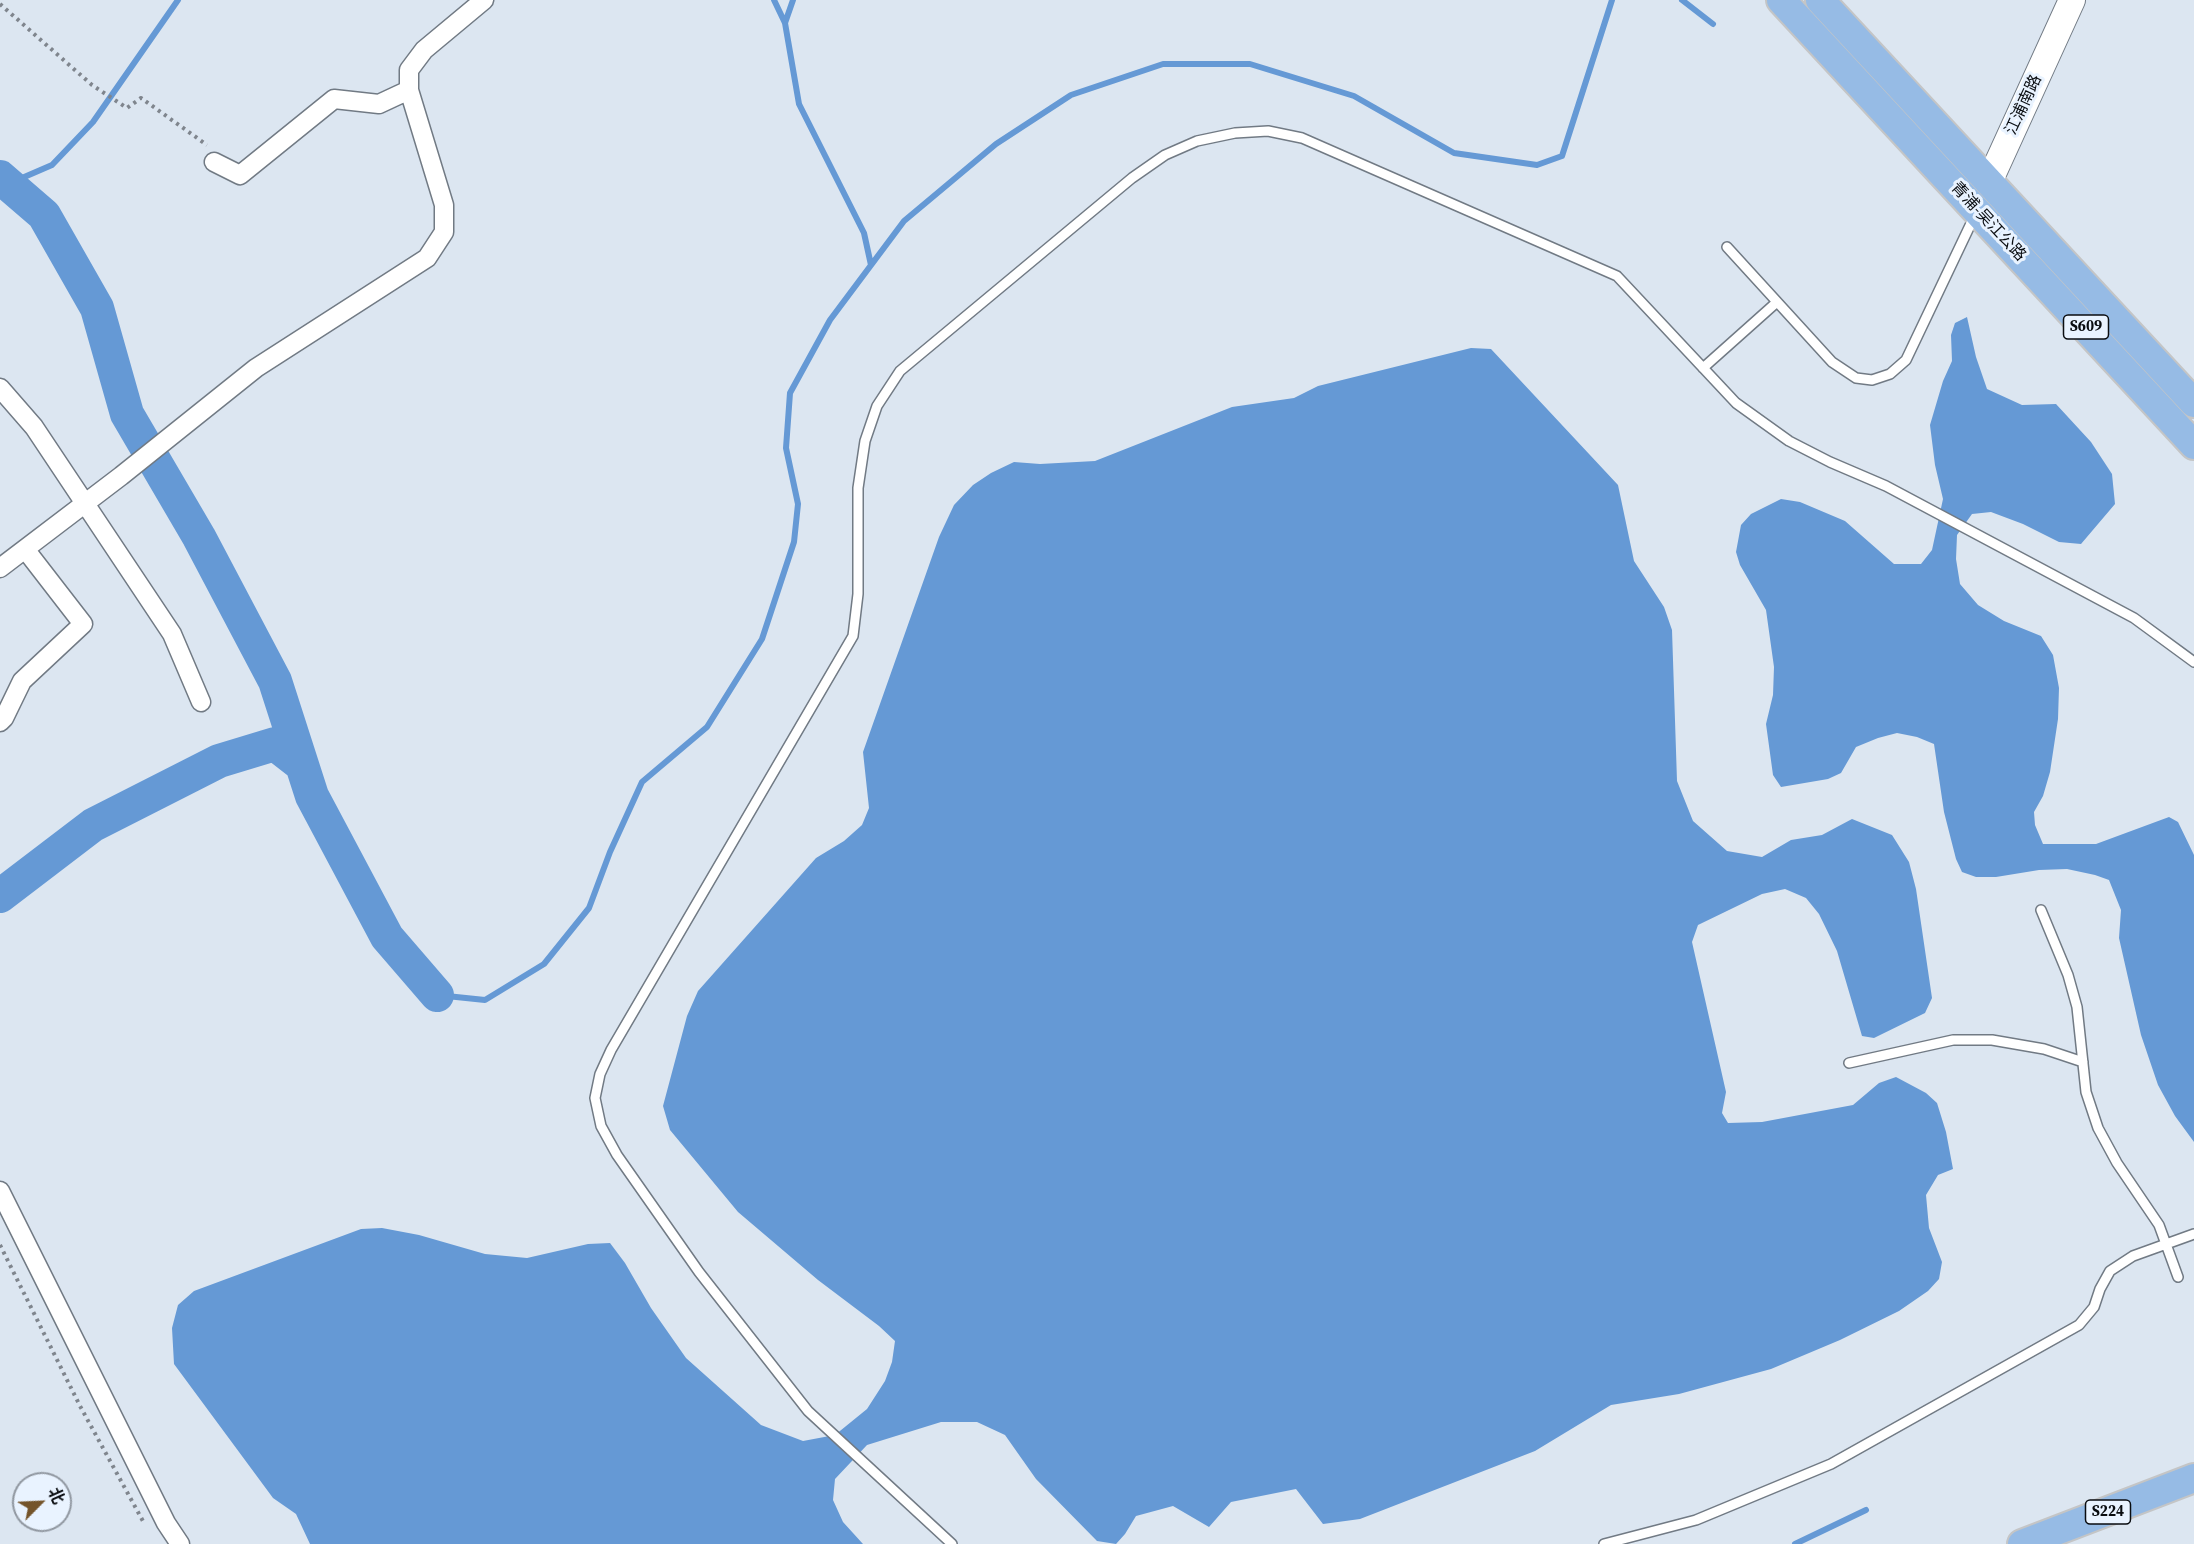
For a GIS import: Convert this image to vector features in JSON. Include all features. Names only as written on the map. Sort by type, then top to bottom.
[{"type":"main road","name":"青浦-吴江公路","points":[[1781,0],[2194,445]]},
{"type":"main road","name":"青浦-吴江公路","points":[[1820,0],[2194,403]]},
{"type":"main road","name":"江浦南路","points":[[1977,210],[2072,0]]},
{"type":"main road","name":"S224","points":[[2022,1544],[2194,1478]]},
{"type":"street","points":[[0,568],[121,476],[256,368],[427,258],[444,232],[444,206],[409,90],[409,70],[424,50],[484,0]]},
{"type":"street","points":[[214,162],[240,175],[334,99],[379,104],[409,90]]},
{"type":"street","points":[[0,388],[34,427],[172,634],[201,702]]},
{"type":"street","points":[[0,722],[22,681],[83,624],[25,549]]},
{"type":"street","points":[[0,1191],[166,1523],[180,1544]]},
{"type":"lane","points":[[952,1544],[808,1411],[699,1272],[617,1155],[601,1126],[595,1098],[600,1074],[611,1050],[853,636],[858,594],[858,488],[865,441],[877,406],[900,371],[1132,178],[1165,155],[1197,141],[1235,133],[1268,131],[1302,138],[1617,276],[1736,403],[1789,441],[1886,486],[2134,618],[2194,662]]},
{"type":"lane","points":[[1727,247],[1832,362],[1856,378],[1872,380],[1890,374],[1906,360],[1977,210]]},
{"type":"lane","points":[[1703,368],[1777,302]]},
{"type":"lane","points":[[2041,910],[2068,975],[2078,1007],[2086,1092],[2098,1128],[2117,1164],[2158,1225],[2178,1277]]},
{"type":"lane","points":[[1849,1064],[1953,1040],[1992,1040],[2043,1050],[2084,1062]]},
{"type":"lane","points":[[1604,1544],[1696,1520],[1831,1464],[2079,1325],[2094,1307],[2100,1289],[2110,1271],[2133,1256],[2194,1234]]},
{"type":"path","points":[[0,4],[92,85],[127,108],[141,98],[214,150],[214,162]]},
{"type":"path","points":[[0,1245],[80,1406],[146,1527]]},
{"type":"water","points":[[1967,317],[1976,357],[1987,389],[2022,405],[2056,404],[2091,442],[2112,474],[2115,504],[2081,544],[2059,542],[2023,524],[1991,512],[1972,514],[1957,535],[1956,559],[1960,584],[1978,605],[2004,621],[2041,636],[2053,655],[2059,688],[2058,719],[2050,772],[2043,796],[2034,812],[2035,825],[2043,844],[2096,844],[2169,817],[2178,822],[2194,855],[2194,1142],[2175,1116],[2158,1085],[2141,1035],[2119,938],[2121,910],[2109,880],[2067,869],[2039,870],[1996,877],[1976,877],[1962,872],[1956,859],[1944,812],[1934,744],[1917,737],[1897,733],[1856,747],[1841,773],[1828,779],[1781,787],[1773,775],[1766,724],[1773,695],[1774,667],[1766,610],[1740,565],[1736,552],[1741,525],[1751,514],[1781,499],[1800,502],[1845,521],[1894,564],[1921,564],[1932,550],[1943,499],[1935,465],[1930,425],[1943,381],[1952,361],[1951,335],[1955,323]]},
{"type":"water","points":[[1471,348],[1491,349],[1618,485],[1634,561],[1664,607],[1672,630],[1677,781],[1693,821],[1727,851],[1762,857],[1791,840],[1822,835],[1852,819],[1892,835],[1909,862],[1916,889],[1932,998],[1925,1013],[1874,1038],[1862,1036],[1837,951],[1819,914],[1806,898],[1785,889],[1762,894],[1698,925],[1692,942],[1726,1092],[1722,1113],[1728,1123],[1762,1122],[1853,1105],[1879,1083],[1896,1077],[1926,1093],[1937,1103],[1946,1132],[1953,1169],[1938,1175],[1926,1195],[1929,1228],[1942,1262],[1939,1279],[1928,1291],[1899,1311],[1840,1340],[1771,1369],[1679,1394],[1611,1405],[1535,1451],[1360,1519],[1323,1524],[1296,1489],[1231,1502],[1209,1527],[1173,1506],[1136,1516],[1116,1544],[1097,1541],[1036,1479],[1005,1435],[977,1422],[941,1422],[867,1445],[835,1479],[833,1500],[843,1522],[863,1544],[310,1544],[296,1514],[273,1498],[174,1364],[172,1328],[178,1305],[194,1291],[361,1229],[382,1228],[419,1235],[485,1254],[527,1258],[588,1244],[610,1243],[686,1358],[761,1425],[803,1441],[835,1435],[867,1409],[885,1381],[892,1362],[895,1341],[738,1212],[670,1130],[663,1106],[687,1016],[698,991],[816,858],[844,841],[862,825],[869,808],[863,752],[939,537],[954,505],[973,485],[1014,462],[1040,464],[1095,461],[1232,407],[1294,398],[1318,386]]},
{"type":"waterway","points":[[8,184],[52,165],[93,122],[178,0]]},
{"type":"waterway","points":[[774,0],[785,23]]},
{"type":"waterway","points":[[793,0],[785,23],[799,104],[864,233],[871,265]]},
{"type":"waterway","points":[[437,995],[485,1000],[544,964],[589,908],[610,852],[642,782],[707,727],[762,639],[794,542],[798,504],[786,448],[790,393],[830,320],[904,221],[996,144],[1071,95],[1163,64],[1250,64],[1354,96],[1454,153],[1537,165],[1562,156],[1612,0]]},
{"type":"waterway","points":[[1682,0],[1713,24]]},
{"type":"waterway","points":[[0,177],[44,215],[97,308],[127,414],[199,537],[275,681],[312,796],[387,937],[437,995]]},
{"type":"waterway","points":[[0,896],[93,825],[219,761],[275,744],[302,765]]},
{"type":"waterway","points":[[1795,1544],[1866,1510]]}]
